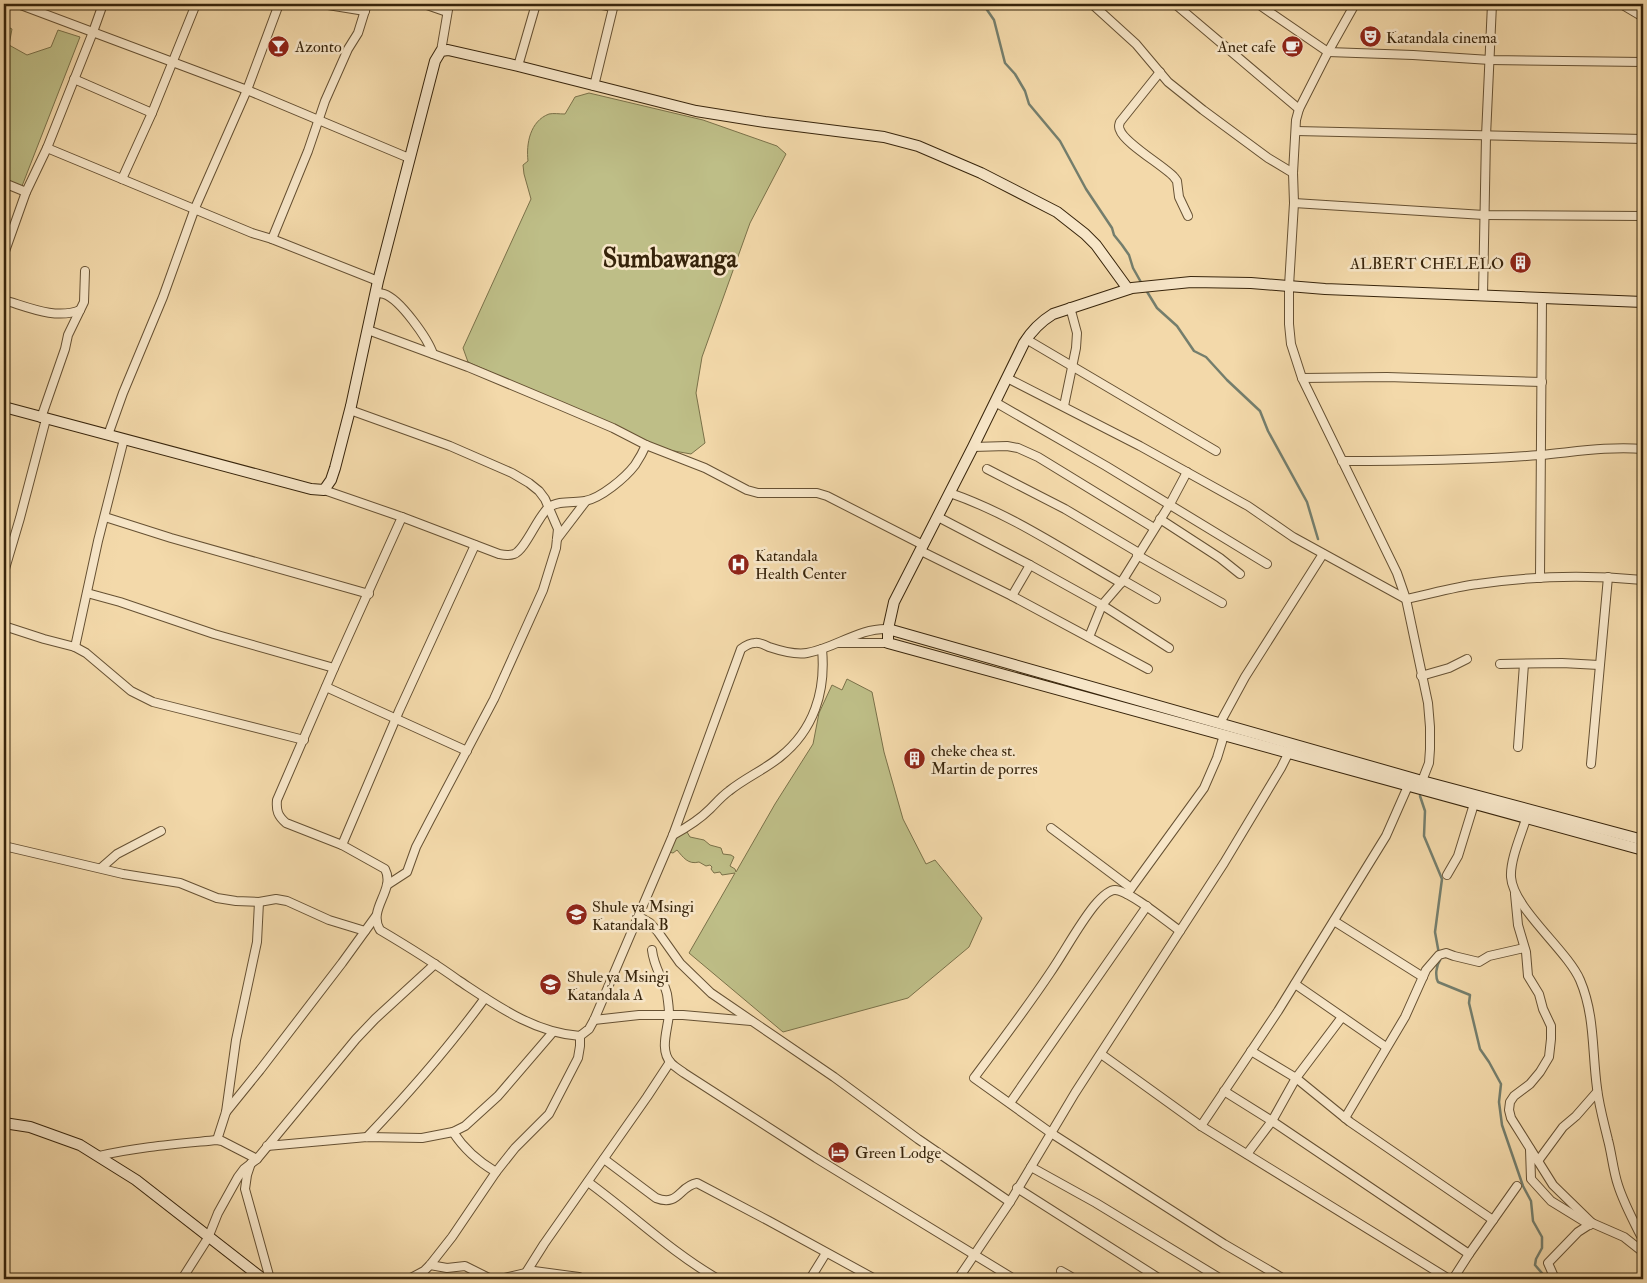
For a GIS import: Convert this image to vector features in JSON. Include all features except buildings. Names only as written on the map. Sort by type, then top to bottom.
[{"type":"street","points":[[18,4],[247,90],[409,158]]},
{"type":"street","points":[[4,254],[26,192],[47,148],[103,4]]},
{"type":"street","points":[[122,180],[152,113],[196,4]]},
{"type":"street","points":[[108,435],[163,297],[195,208],[247,90],[279,4]]},
{"type":"street","points":[[272,239],[325,101],[348,49],[358,33],[366,7],[322,4]]},
{"type":"street","points":[[424,4],[447,12]]},
{"type":"street","points":[[324,490],[331,480],[335,468],[350,410],[378,281],[409,158],[435,61],[441,51],[449,4]]},
{"type":"street","points":[[518,66],[536,4]]},
{"type":"street","points":[[594,86],[614,6],[597,4]]},
{"type":"street","points":[[1092,4],[1136,44],[1168,82],[1202,110],[1292,173]]},
{"type":"street","points":[[1175,4],[1299,109]]},
{"type":"street","points":[[1258,4],[1328,52],[1490,60],[1643,62]]},
{"type":"street","points":[[1355,4],[1299,109],[1296,120],[1292,173],[1294,203],[1289,286],[1289,324],[1291,344],[1302,378],[1397,573],[1406,599],[1428,703],[1430,727],[1429,763],[1422,781]]},
{"type":"street","points":[[1483,296],[1486,136],[1492,4]]},
{"type":"street","points":[[1621,4],[1634,7],[1643,17]]},
{"type":"street","points":[[441,51],[455,51],[696,111],[765,122],[884,136],[918,146],[981,173],[1057,212],[1096,245],[1128,289]]},
{"type":"street","points":[[1160,72],[1120,122],[1119,129],[1122,134],[1174,177],[1179,197],[1188,216]]},
{"type":"street","points":[[74,80],[152,113]]},
{"type":"street","points":[[1296,131],[1643,139]]},
{"type":"street","points":[[47,148],[252,233],[272,239],[378,281]]},
{"type":"street","points":[[4,183],[26,192]]},
{"type":"street","points":[[1294,203],[1484,215],[1643,216]]},
{"type":"street","points":[[4,572],[20,518],[44,418],[68,335],[84,302],[85,271]]},
{"type":"street","points":[[888,643],[888,629],[894,602],[938,518],[1026,339],[1033,329],[1053,314],[1128,289],[1191,282],[1251,283],[1483,296],[1643,302]]},
{"type":"street","points":[[376,293],[384,294],[400,306],[415,323],[433,354]]},
{"type":"street","points":[[1540,578],[1542,298]]},
{"type":"street","points":[[4,300],[63,315],[80,310]]},
{"type":"street","points":[[1064,406],[1076,348],[1077,333],[1070,307]]},
{"type":"street","points":[[368,330],[559,405],[613,428],[646,445],[705,468],[753,492],[817,493],[827,496],[1148,669]]},
{"type":"street","points":[[1026,339],[1216,451]]},
{"type":"street","points":[[1302,378],[1387,377],[1542,382]]},
{"type":"street","points":[[1007,378],[1064,406],[1187,472],[1248,506],[1293,537],[1406,599],[1480,583],[1540,578],[1608,577],[1643,580]]},
{"type":"street","points":[[995,402],[1170,504],[1268,564]]},
{"type":"street","points":[[4,407],[311,489],[324,490],[507,556],[514,554],[522,548],[530,532],[549,507],[566,502],[586,501],[599,495],[624,477],[636,464],[646,445]]},
{"type":"street","points":[[350,410],[450,446],[529,483],[539,491],[549,507],[558,529],[556,548],[543,590],[494,700],[416,847],[407,872],[387,885]]},
{"type":"street","points":[[75,647],[124,440]]},
{"type":"street","points":[[973,447],[1007,446],[1018,448],[1038,457],[1154,528]]},
{"type":"street","points":[[1342,461],[1426,460],[1540,455],[1620,448],[1643,449]]},
{"type":"street","points":[[987,469],[1065,509],[1222,603]]},
{"type":"street","points":[[1088,637],[1102,605],[1122,582],[1170,504],[1187,472]]},
{"type":"street","points":[[950,494],[983,506],[1010,519],[1156,599]]},
{"type":"street","points":[[557,540],[586,501]]},
{"type":"street","points":[[105,517],[368,594]]},
{"type":"street","points":[[226,1112],[376,916],[387,885],[385,869],[342,845],[286,823],[276,809],[277,800],[402,517]]},
{"type":"street","points":[[938,518],[1030,565],[1102,605],[1169,648]]},
{"type":"street","points":[[1160,519],[1220,558],[1240,574]]},
{"type":"street","points":[[342,845],[396,718],[475,545]]},
{"type":"street","points":[[1220,724],[1245,677],[1323,554]]},
{"type":"street","points":[[1012,596],[1030,565]]},
{"type":"street","points":[[1591,764],[1608,577]]},
{"type":"street","points":[[87,593],[214,634],[334,668]]},
{"type":"street","points":[[4,626],[75,647],[86,653],[142,698],[304,740]]},
{"type":"street","points":[[376,916],[380,930],[485,998],[520,1018],[553,1032],[580,1036],[589,1029],[594,1020],[673,835],[741,649],[757,642],[798,654],[808,653],[878,628],[888,629],[1220,724],[1408,786],[1643,850]]},
{"type":"street","points":[[837,643],[888,643],[1224,735],[1291,748],[1643,840]]},
{"type":"street","points":[[673,835],[690,825],[730,790],[780,757],[798,739],[813,716],[821,694],[824,666],[822,649]]},
{"type":"street","points":[[1422,676],[1449,668],[1467,659]]},
{"type":"street","points":[[1500,664],[1582,663],[1599,665]]},
{"type":"street","points":[[1518,747],[1524,664]]},
{"type":"street","points":[[326,687],[467,751]]},
{"type":"street","points":[[1129,891],[1204,788],[1218,758],[1224,735]]},
{"type":"street","points":[[958,1279],[1010,1202],[1074,1093],[1252,818],[1282,768],[1291,748]]},
{"type":"street","points":[[1201,1126],[1295,984],[1386,836],[1408,786]]},
{"type":"street","points":[[1447,875],[1458,856],[1474,804]]},
{"type":"street","points":[[1526,818],[1511,876],[1515,889],[1524,905],[1570,962],[1580,979],[1588,1002],[1593,1028],[1593,1057],[1597,1092],[1618,1184],[1643,1240]]},
{"type":"street","points":[[1051,828],[1180,931]]},
{"type":"street","points":[[101,868],[117,854],[161,831]]},
{"type":"street","points":[[4,846],[123,874],[180,883],[217,898],[259,902],[276,899],[287,901],[329,920],[365,931]]},
{"type":"street","points":[[1515,889],[1518,925],[1528,976],[1539,994],[1543,1009],[1551,1026],[1551,1039],[1549,1057],[1530,1084],[1514,1096],[1510,1102],[1509,1110],[1511,1118],[1553,1185],[1591,1224]]},
{"type":"street","points":[[1129,891],[1114,890],[1107,893],[1095,904],[1050,973],[974,1078],[1051,1133],[1224,1244],[1284,1279]]},
{"type":"street","points":[[217,1140],[226,1112],[236,1040],[256,942],[259,902]]},
{"type":"street","points":[[1010,1103],[1147,906]]},
{"type":"street","points":[[638,916],[650,923],[677,959],[705,988],[750,1021],[826,1071],[918,1139],[1010,1202]]},
{"type":"street","points":[[1334,921],[1423,977]]},
{"type":"street","points":[[1345,1118],[1405,1017],[1426,970],[1434,960],[1443,953],[1480,962],[1490,956],[1524,948]]},
{"type":"street","points":[[652,950],[656,969],[666,988],[669,1015],[665,1038],[670,1062],[760,1122],[1014,1279]]},
{"type":"street","points":[[182,1279],[208,1238],[229,1190],[244,1169],[267,1146],[356,1039],[435,964]]},
{"type":"street","points":[[1295,984],[1386,1047]]},
{"type":"street","points":[[367,1137],[405,1097],[457,1036],[485,998]]},
{"type":"street","points":[[594,1020],[639,1015],[669,1015],[750,1021]]},
{"type":"street","points":[[1247,1154],[1272,1121],[1296,1078],[1342,1017]]},
{"type":"street","points":[[267,1146],[367,1137],[422,1138],[453,1132],[465,1126],[498,1096],[553,1032]]},
{"type":"street","points":[[409,1279],[424,1271],[430,1265],[452,1237],[496,1172],[515,1148],[549,1114],[578,1058],[580,1036]]},
{"type":"street","points":[[1251,1052],[1296,1078],[1345,1118],[1493,1220]]},
{"type":"street","points":[[1101,1054],[1201,1126],[1449,1279]]},
{"type":"street","points":[[524,1276],[670,1062]]},
{"type":"street","points":[[1224,1091],[1272,1121],[1469,1254]]},
{"type":"street","points":[[1538,1161],[1563,1127],[1576,1116],[1597,1092]]},
{"type":"street","points":[[5,1125],[30,1127],[61,1137],[99,1156],[136,1180],[263,1279]]},
{"type":"street","points":[[453,1132],[461,1144],[496,1172]]},
{"type":"street","points":[[99,1156],[128,1149],[156,1148],[217,1140],[222,1141],[254,1161]]},
{"type":"street","points":[[1530,1148],[1531,1179],[1551,1200],[1591,1224],[1624,1237],[1643,1252]]},
{"type":"street","points":[[604,1159],[656,1198],[663,1200],[676,1198],[691,1184],[697,1183],[875,1279]]},
{"type":"street","points":[[254,1161],[247,1175],[245,1189],[270,1279]]},
{"type":"street","points":[[1031,1167],[1070,1187],[1221,1279]]},
{"type":"street","points":[[588,1182],[676,1252],[718,1279]]},
{"type":"street","points":[[1454,1279],[1469,1254],[1517,1186]]},
{"type":"street","points":[[1017,1188],[1160,1279]]},
{"type":"street","points":[[1556,1279],[1548,1263],[1578,1232],[1591,1224]]},
{"type":"street","points":[[810,1279],[826,1253]]},
{"type":"street","points":[[430,1265],[447,1268],[466,1266],[489,1278],[496,1279]]},
{"type":"street","points":[[1061,1271],[1074,1279]]},
{"type":"street","points":[[500,1279],[543,1272],[583,1279]]},
{"type":"green space","points":[[4,25],[12,29],[9,45],[27,55],[51,47],[58,30],[80,37],[22,186],[4,179]]},
{"type":"green space","points":[[589,93],[703,120],[777,146],[786,154],[750,223],[702,357],[696,393],[705,443],[691,454],[663,449],[468,362],[463,348],[531,199],[523,165],[528,161],[528,147],[533,127],[549,114],[565,114],[575,97]]},
{"type":"green space","points":[[847,679],[872,692],[884,752],[903,819],[926,864],[935,860],[982,918],[969,947],[908,998],[783,1032],[689,953],[735,873],[722,875],[720,872],[714,873],[710,865],[706,866],[699,862],[689,861],[677,850],[673,853],[669,852],[674,838],[684,831],[690,837],[704,840],[710,845],[721,848],[723,854],[734,857],[730,866],[736,872],[775,804],[813,744],[819,713],[832,685],[842,690]]},
{"type":"waterway","points":[[983,4],[994,20],[1005,63],[1015,74],[1025,91],[1029,104],[1060,141],[1086,189],[1112,228],[1114,235],[1129,255],[1133,268],[1142,284]]},
{"type":"waterway","points":[[1146,290],[1157,308],[1177,326],[1194,351],[1206,357],[1260,411],[1268,431],[1307,502],[1318,539]]},
{"type":"waterway","points":[[1420,796],[1425,811],[1424,836],[1442,879],[1435,932],[1439,954]]},
{"type":"waterway","points":[[1440,960],[1436,971],[1438,982],[1470,995],[1469,1003],[1480,1049],[1501,1084],[1499,1102],[1502,1125],[1523,1186],[1531,1201],[1533,1221],[1542,1237],[1542,1248],[1535,1265],[1547,1279]]},
{"type":"place","name":"Katandala cinema","points":[[1370,37]]},
{"type":"place","name":"Azonto","points":[[279,46]]},
{"type":"place","name":"Anet cafe","points":[[1292,46]]},
{"type":"place","name":"ALBERT CHELELO","points":[[1520,263]]},
{"type":"place","name":"Katandala Health Center","points":[[739,564]]},
{"type":"place","name":"cheke chea st. Martin de porres","points":[[915,759]]},
{"type":"place","name":"Shule ya Msingi Katandala B","points":[[576,915]]},
{"type":"place","name":"Shule ya Msingi Katandala A","points":[[551,985]]},
{"type":"place","name":"Green Lodge","points":[[839,1152]]},
{"type":"district","name":"Sumbawanga","points":[[670,258]]}]
